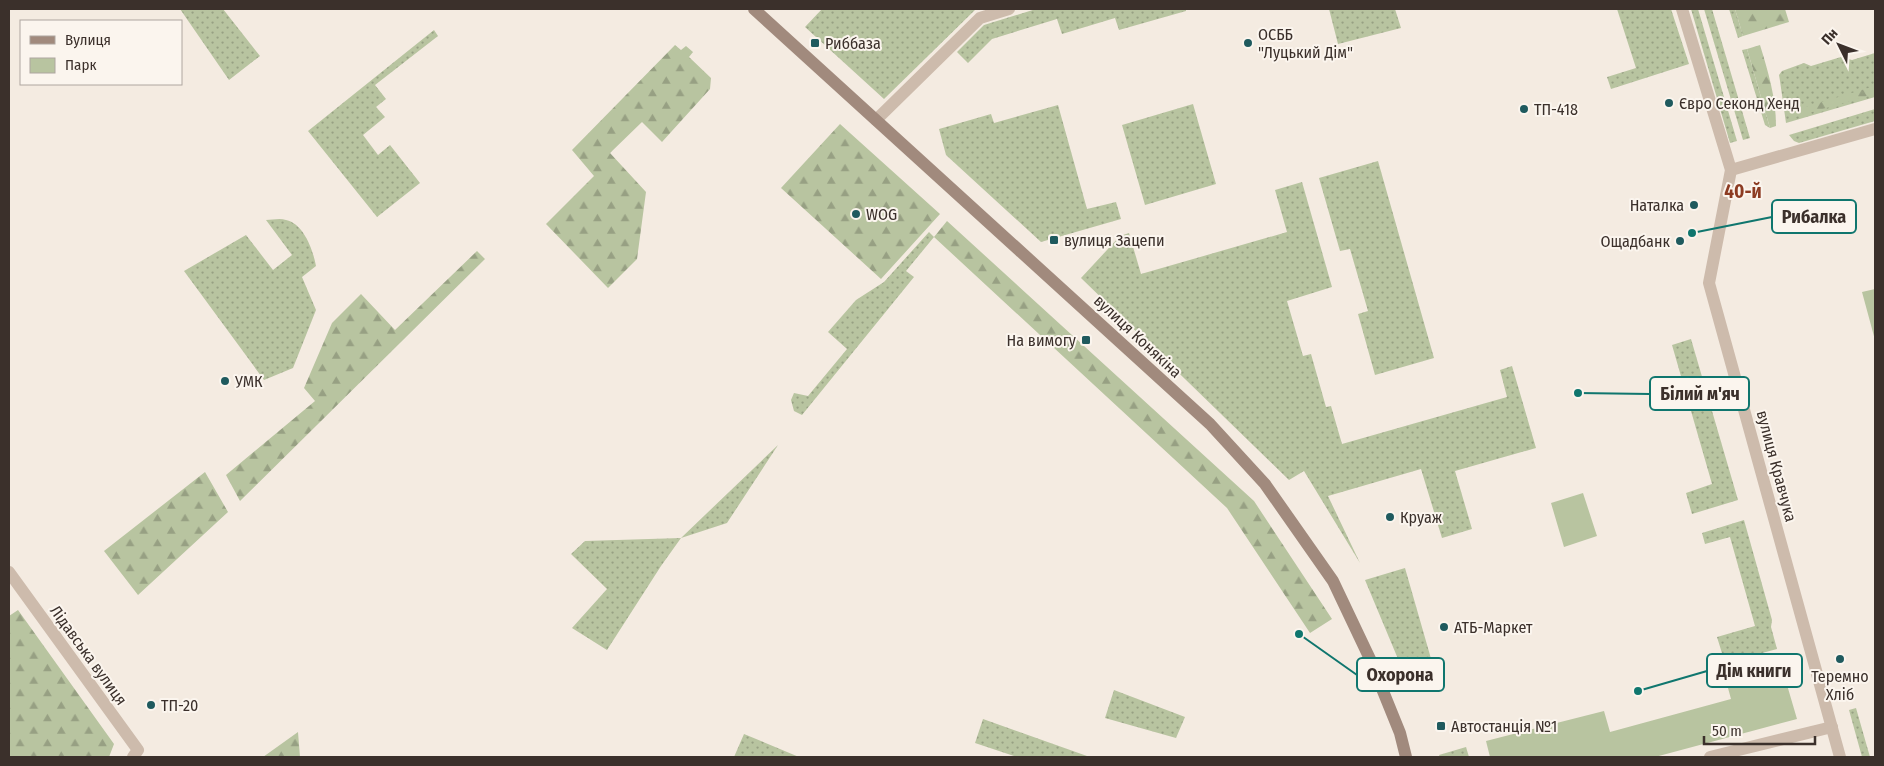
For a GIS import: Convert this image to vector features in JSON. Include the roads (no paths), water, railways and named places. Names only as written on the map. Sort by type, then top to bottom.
[{"type":"main road","name":"вулиця Конякіна","points":[[754,9],[1210,424],[1266,484],[1333,581],[1370,659],[1400,733],[1406,757]]},
{"type":"street","points":[[876,120],[980,18],[1009,9]]},
{"type":"street","name":"вулиця Кравчука","points":[[1682,9],[1731,170],[1709,283],[1840,757]]},
{"type":"street","points":[[1731,170],[1875,129]]},
{"type":"street","name":"Лідавська вулиця","points":[[9,572],[138,750],[133,757]]},
{"type":"street","points":[[1710,757],[1832,727]]},
{"type":"place","name":"Риббаза","points":[[815,43]]},
{"type":"place","name":"ОСББ \"Луцький Дім\"","points":[[1248,43]]},
{"type":"place","name":"Євро Секонд Хенд","points":[[1669,103]]},
{"type":"place","name":"ТП-418","points":[[1524,109]]},
{"type":"place","name":"Наталка","points":[[1694,205]]},
{"type":"place","name":"WOG","points":[[856,214]]},
{"type":"place","name":"Рибалка","points":[[1692,233]]},
{"type":"place","name":"вулиця Зацепи","points":[[1054,240]]},
{"type":"place","name":"Ощадбанк","points":[[1680,241]]},
{"type":"place","name":"На вимогу","points":[[1086,340]]},
{"type":"place","name":"УМК","points":[[225,381]]},
{"type":"place","name":"Білий м'яч","points":[[1578,393]]},
{"type":"place","name":"Круаж","points":[[1390,517]]},
{"type":"place","name":"АТБ-Маркет","points":[[1444,627]]},
{"type":"place","name":"Охорона","points":[[1299,634]]},
{"type":"place","name":"Теремно Хліб","points":[[1840,659]]},
{"type":"place","name":"Дім книги","points":[[1638,691]]},
{"type":"place","name":"ТП-20","points":[[151,705]]},
{"type":"place","name":"Автостанція №1","points":[[1441,726]]},
{"type":"district","name":"40-й","points":[[1743,191]]}]
